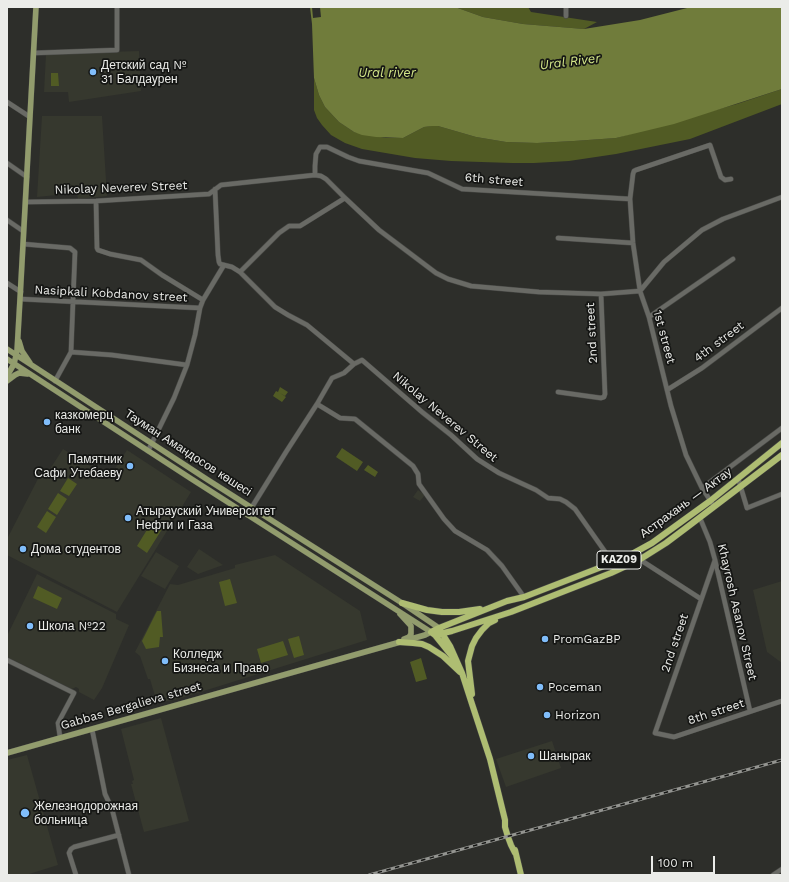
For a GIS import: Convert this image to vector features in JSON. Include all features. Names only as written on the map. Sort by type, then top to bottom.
[{"type":"highway","name":"Астрахань — Актау","points":[[431,634],[439,628],[507,601],[524,597],[632,554],[652,543],[710,501],[782,444]]},
{"type":"highway","name":"Астрахань — Актау","points":[[431,634],[443,634],[510,612],[611,573],[640,559],[666,543],[782,455]]},
{"type":"highway","points":[[402,603],[428,610],[459,612],[476,610],[507,601],[510,612],[489,623],[476,638],[472,646],[468,661],[472,704]]},
{"type":"highway","points":[[439,628],[450,646],[462,673],[490,759],[508,837],[515,853],[521,875]]},
{"type":"highway","points":[[431,634],[456,661]]},
{"type":"highway","points":[[399,642],[422,644],[429,647],[443,656],[462,673]]},
{"type":"main road","points":[[7,376],[14,364],[16,354],[21,292],[23,230],[26,202],[36,7]]},
{"type":"main road","points":[[7,348],[12,346],[17,339]]},
{"type":"main road","points":[[17,339],[22,351],[33,366]]},
{"type":"main road","name":"Тауман Амандосов көшесі","points":[[7,348],[55,381],[439,628]]},
{"type":"main road","name":"Тауман Амандосов көшесі","points":[[7,359],[247,515],[397,610],[431,634]]},
{"type":"main road","points":[[7,381],[15,374],[24,373],[31,375]]},
{"type":"main road","points":[[397,610],[411,626],[411,634],[409,637],[399,642]]},
{"type":"main road","name":"Gabbas Bergalieva street","points":[[7,753],[431,634]]},
{"type":"street","points":[[566,7],[566,16]]},
{"type":"street","points":[[34,53],[117,50],[117,8]]},
{"type":"street","points":[[7,102],[30,117]]},
{"type":"street","name":"1st street","points":[[715,507],[702,488],[686,455],[671,406],[649,317],[640,290],[633,243],[630,199],[634,171],[710,145],[722,177],[725,180],[730,179]]},
{"type":"street","name":"6th street","points":[[315,175],[316,154],[320,147],[327,147],[348,157],[359,160],[428,173],[462,189],[630,199]]},
{"type":"street","points":[[7,163],[27,177]]},
{"type":"street","points":[[315,175],[326,179],[379,230],[436,273],[448,279],[471,286],[539,292],[601,294],[640,290],[664,262],[702,230],[723,219],[782,197]]},
{"type":"street","name":"Nikolay Neverev Street","points":[[26,202],[96,201],[209,194],[221,185],[315,175]]},
{"type":"street","points":[[148,451],[174,398],[187,365],[203,300],[224,265],[220,264],[218,261],[215,189]]},
{"type":"street","points":[[240,272],[279,233],[289,226],[300,226],[345,198]]},
{"type":"street","points":[[96,201],[98,250],[141,260],[162,275],[203,300]]},
{"type":"street","points":[[7,220],[23,230]]},
{"type":"street","points":[[558,238],[633,243]]},
{"type":"street","points":[[23,244],[70,248],[75,252],[71,352],[55,381]]},
{"type":"street","points":[[649,317],[733,260]]},
{"type":"street","name":"Nikolay Neverev Street","points":[[224,265],[240,272],[275,307],[307,325],[354,364],[362,360],[451,435],[477,459],[499,474],[536,490],[548,498],[560,499],[566,502],[575,509],[612,563]]},
{"type":"street","name":"Nasipkali Kobdanov street","points":[[7,283],[21,292]]},
{"type":"street","name":"2nd street","points":[[558,392],[601,398],[604,397],[601,294]]},
{"type":"street","name":"Nasipkali Kobdanov street","points":[[20,299],[200,308]]},
{"type":"street","name":"4th street","points":[[668,390],[702,368],[782,308]]},
{"type":"street","points":[[71,352],[112,355],[187,365]]},
{"type":"street","points":[[247,515],[332,378],[344,373],[354,364]]},
{"type":"street","points":[[317,404],[340,418],[355,419],[413,466],[418,474],[419,484],[444,519],[455,531],[487,550],[502,566],[524,597]]},
{"type":"street","points":[[702,488],[782,428]]},
{"type":"street","points":[[738,478],[747,508],[782,494]]},
{"type":"street","name":"Khayrosh Asanov Street","points":[[700,518],[710,542],[715,560],[750,711]]},
{"type":"street","points":[[640,559],[701,599]]},
{"type":"street","name":"2nd street","points":[[655,733],[715,560]]},
{"type":"street","points":[[7,660],[74,693],[58,723],[60,738]]},
{"type":"street","name":"8th street","points":[[655,733],[674,737],[782,701]]},
{"type":"street","points":[[92,729],[105,794],[112,809],[129,875]]},
{"type":"street","points":[[76,875],[69,853],[71,849],[119,834]]},
{"type":"street","points":[[773,875],[782,870]]},
{"type":"shaded area","points":[[455,7],[528,7],[531,12],[597,22],[584,29],[523,24],[483,17]]},
{"type":"shaded area","name":"Детский сад № 31 Балдаурен","points":[[139,51],[141,91],[69,102],[68,92],[44,92],[46,54]]},
{"type":"shaded area","points":[[51,73],[58,73],[59,86],[51,86]]},
{"type":"shaded area","points":[[314,78],[319,95],[325,107],[339,122],[354,132],[386,138],[403,138],[424,127],[438,126],[476,137],[506,142],[537,143],[616,138],[737,104],[782,89],[782,104],[690,139],[616,154],[569,161],[534,163],[451,161],[415,158],[362,149],[345,143],[331,135],[317,118],[314,110]]},
{"type":"shaded area","points":[[42,116],[102,116],[107,196],[78,199],[77,193],[37,197]]},
{"type":"shaded area","points":[[280,387],[288,392],[285,396],[280,393],[286,397],[282,402],[273,396],[276,391],[278,392]]},
{"type":"shaded area","points":[[342,448],[363,462],[357,471],[336,457]]},
{"type":"shaded area","points":[[63,449],[109,478],[127,450],[191,492],[117,612],[7,555],[7,539],[43,469],[48,472]]},
{"type":"shaded area","points":[[368,465],[378,472],[375,477],[364,470]]},
{"type":"shaded area","points":[[68,478],[77,484],[69,496],[60,491]]},
{"type":"shaded area","points":[[418,490],[425,495],[420,501],[413,497]]},
{"type":"shaded area","points":[[58,493],[67,499],[57,515],[48,509]]},
{"type":"shaded area","points":[[47,511],[56,517],[46,533],[37,527]]},
{"type":"shaded area","points":[[153,520],[164,526],[147,553],[137,546]]},
{"type":"shaded area","points":[[199,549],[223,565],[198,574],[187,567]]},
{"type":"shaded area","points":[[156,552],[179,566],[165,589],[141,576]]},
{"type":"shaded area","points":[[275,555],[360,611],[367,640],[178,699],[157,703],[150,679],[148,679],[140,656],[135,652],[170,584],[178,585],[235,568],[235,565]]},
{"type":"shaded area","points":[[37,574],[116,614],[116,619],[129,625],[102,688],[94,700],[79,692],[79,689],[76,687],[72,689],[7,657],[7,636]]},
{"type":"shaded area","points":[[230,579],[237,603],[225,606],[219,582]]},
{"type":"shaded area","points":[[782,581],[782,663],[767,652],[753,590]]},
{"type":"shaded area","points":[[38,586],[62,598],[57,609],[33,598]]},
{"type":"shaded area","points":[[157,611],[161,611],[163,637],[160,637],[159,647],[146,649],[142,641]]},
{"type":"shaded area","points":[[299,636],[304,655],[294,658],[288,639]]},
{"type":"shaded area","points":[[283,641],[288,655],[261,663],[257,649]]},
{"type":"shaded area","points":[[421,658],[427,679],[416,682],[410,662]]},
{"type":"shaded area","points":[[161,718],[189,821],[144,832],[131,784],[133,784],[132,781],[134,780],[121,729]]},
{"type":"shaded area","points":[[552,741],[561,768],[506,787],[496,759]]},
{"type":"shaded area","name":"Железнодорожная больница","points":[[27,755],[58,865],[26,875],[7,875],[7,760]]},
{"type":"water","name":"Ural river","points":[[310,7],[455,7],[483,17],[523,24],[584,29],[640,20],[691,7],[782,7],[782,89],[674,124],[616,138],[537,143],[506,142],[476,137],[438,126],[424,127],[403,138],[362,135],[354,132],[339,122],[325,107],[319,95],[314,78]]},
{"type":"pier","points":[[312,7],[320,7],[321,17],[313,18]]},
{"type":"railway","points":[[369,875],[782,760]]},
{"type":"place","name":"Детский сад № 31 Балдаурен","points":[[93,72]]},
{"type":"place","name":"казкомерц банк","points":[[47,422]]},
{"type":"place","name":"Памятник Сафи Утебаеву","points":[[130,466]]},
{"type":"place","name":"Атырауский Университет Нефти и Газа","points":[[128,518]]},
{"type":"place","name":"Дома студентов","points":[[23,549]]},
{"type":"place","name":"Школа №22","points":[[30,626]]},
{"type":"place","name":"PromGazBP","points":[[545,639]]},
{"type":"place","name":"Колледж Бизнеса и Право","points":[[165,661]]},
{"type":"place","name":"Poceman","points":[[540,687]]},
{"type":"place","name":"Horizon","points":[[547,715]]},
{"type":"place","name":"Шанырак","points":[[531,756]]},
{"type":"place","name":"Железнодорожная больница","points":[[25,813]]},
{"type":"water label","name":"Ural River","points":[[570,62]]}]
